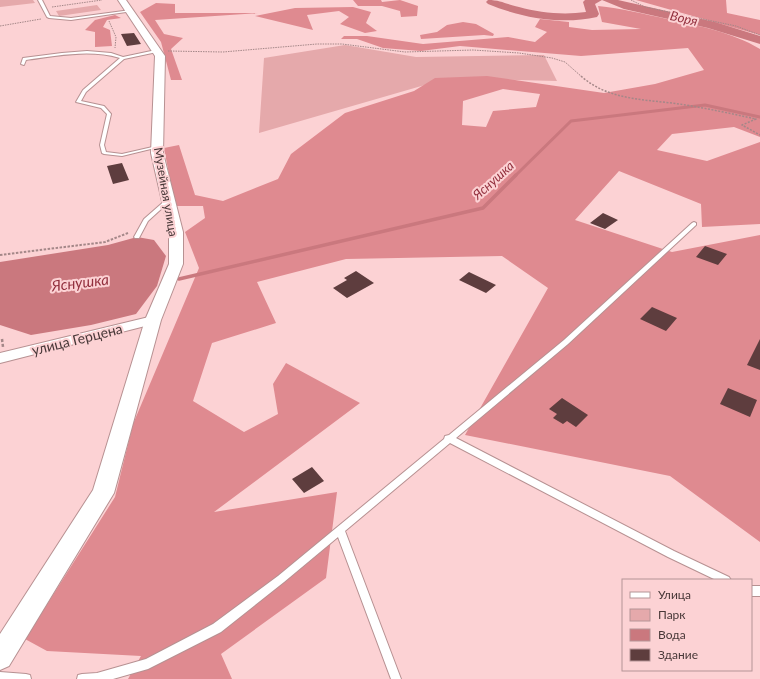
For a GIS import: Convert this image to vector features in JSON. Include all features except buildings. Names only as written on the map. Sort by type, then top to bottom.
[{"type":"street","name":"Музейная улица","points":[[0,657],[103,493],[153,320],[176,264],[176,232],[157,153],[160,56],[131,11],[122,0]]},
{"type":"street","name":"улица Герцена","points":[[0,358],[153,320]]},
{"type":"lane","points":[[40,0],[49,17],[71,18],[131,11]]},
{"type":"lane","points":[[156,51],[123,58],[84,91],[78,102],[102,107],[109,114],[102,145],[104,153],[122,155],[157,147]]},
{"type":"lane","points":[[23,64],[24,59],[83,52],[111,53],[123,58]]},
{"type":"lane","points":[[137,237],[146,220],[168,200]]},
{"type":"lane","points":[[82,679],[97,678],[148,664],[217,628],[281,579],[448,438],[566,342],[694,224]]},
{"type":"lane","points":[[448,438],[664,551],[724,579]]},
{"type":"lane","points":[[340,530],[396,679]]},
{"type":"lane","points":[[0,677],[26,679]]},
{"type":"path","points":[[50,7],[102,0]]},
{"type":"path","points":[[631,0],[645,7],[736,26],[760,34]]},
{"type":"path","points":[[61,2],[64,5]]},
{"type":"path","points":[[105,14],[116,37],[117,44],[111,53]]},
{"type":"path","points":[[0,26],[49,17]]},
{"type":"path","points":[[156,51],[223,52],[317,44],[342,44],[405,52],[473,50],[519,53],[552,58],[565,62],[591,85],[613,95],[688,105],[760,120]]},
{"type":"path","points":[[756,119],[742,125],[760,135]]},
{"type":"path","points":[[0,255],[104,242],[126,235],[146,220]]},
{"type":"green space","points":[[0,0],[33,0],[35,3],[0,7]]},
{"type":"green space","points":[[97,5],[101,10],[59,16],[56,11]]},
{"type":"green space","points":[[345,45],[416,57],[544,55],[557,81],[449,78],[259,133],[264,58]]},
{"type":"shaded area","points":[[353,0],[381,0],[382,2],[400,0],[418,6],[417,16],[401,17],[400,11],[382,6],[358,6]]},
{"type":"shaded area","points":[[636,0],[726,0],[727,13],[760,20],[760,35]]},
{"type":"shaded area","points":[[156,3],[175,4],[175,13],[258,13],[155,20],[164,34],[183,38],[171,49],[182,80],[171,80],[161,42],[140,12]]},
{"type":"shaded area","points":[[598,6],[632,11],[703,27],[738,38],[760,49],[760,137],[734,127],[672,134],[657,150],[707,161],[760,142],[760,224],[702,227],[701,204],[619,171],[575,220],[672,252],[760,235],[760,542],[670,476],[465,435],[548,288],[502,256],[346,259],[257,282],[276,323],[212,343],[193,401],[244,432],[278,414],[273,384],[286,363],[360,403],[214,512],[337,492],[326,578],[221,654],[232,679],[128,679],[141,656],[47,651],[25,639],[115,497],[133,424],[199,268],[185,232],[205,218],[203,206],[175,206],[164,148],[179,145],[195,195],[223,201],[278,179],[291,154],[345,113],[414,91],[435,78],[487,76],[604,93],[655,84],[704,70],[688,48],[581,56],[460,46],[421,51],[383,48],[357,39],[341,39],[344,36],[367,36],[423,44],[508,37],[535,42],[547,32],[535,27],[540,19],[569,22],[569,27],[592,30],[641,29],[602,22]],"holes":[[[503,89],[540,94],[536,107],[493,111],[486,127],[462,125],[463,101]]]},
{"type":"shaded area","points":[[353,7],[371,12],[366,23],[377,31],[365,33],[340,24],[349,17],[339,11],[307,15],[313,30],[255,16],[295,8]]},
{"type":"shaded area","points":[[115,15],[121,18],[107,20],[103,27],[110,30],[112,46],[95,47],[95,32],[85,30],[95,20]]},
{"type":"shaded area","points":[[463,22],[476,24],[494,34],[493,36],[484,35],[421,39],[420,35],[437,32],[447,25]]},
{"type":"water","points":[[137,237],[154,240],[166,256],[157,286],[136,314],[91,325],[31,335],[0,325],[0,262],[108,245]]},
{"type":"waterway","name":"Воря","points":[[495,0],[492,2],[528,13],[569,17],[593,14],[589,2],[596,0]]},
{"type":"waterway","name":"Воря","points":[[607,0],[628,7],[711,25],[760,40]]},
{"type":"waterway","name":"Яснушка","points":[[515,176],[571,121],[705,105],[760,117]]},
{"type":"waterway","name":"Яснушка","points":[[179,279],[483,208],[515,176]]}]
